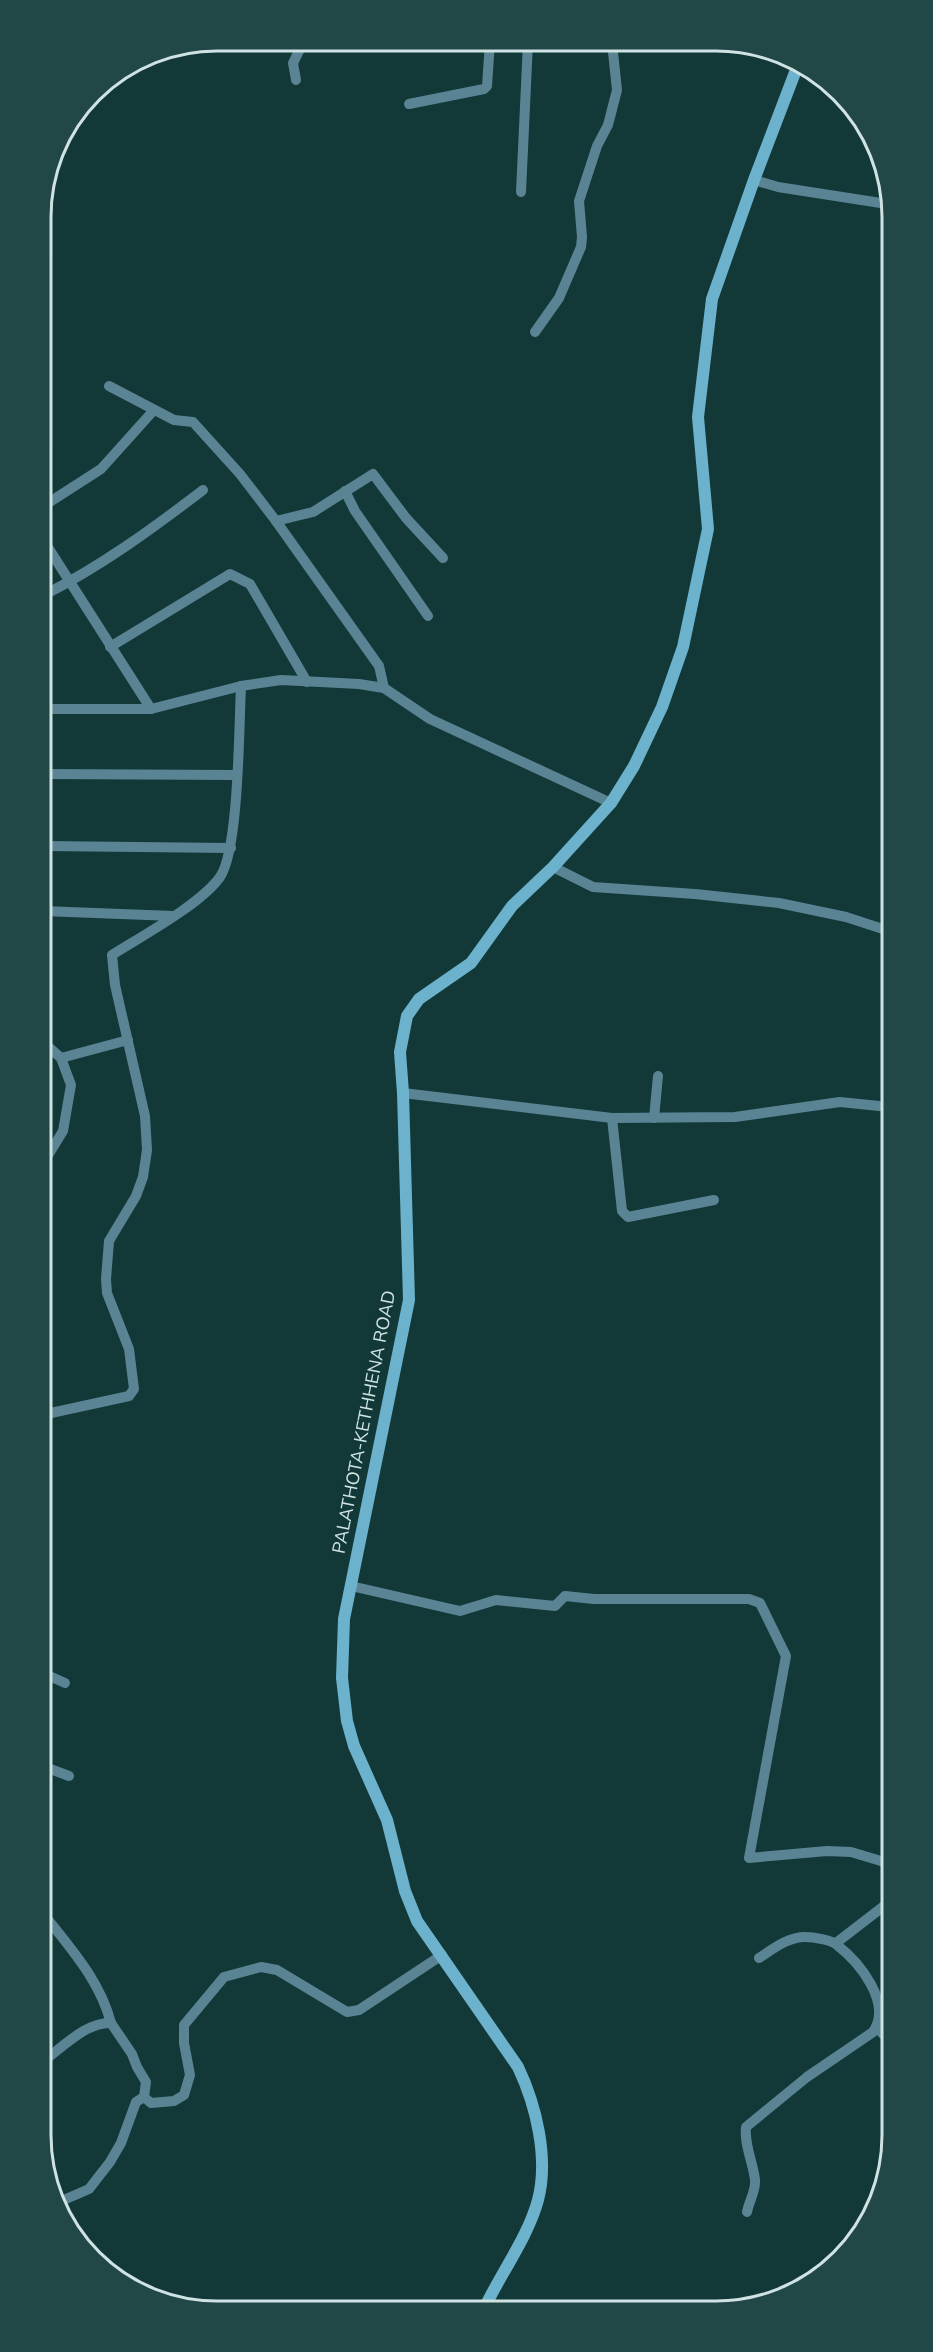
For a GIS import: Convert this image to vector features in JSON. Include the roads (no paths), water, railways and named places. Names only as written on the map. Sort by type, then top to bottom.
[{"type":"street","points":[[296,80],[293,63],[298,51]]},
{"type":"street","points":[[409,104],[484,89],[487,86],[489,51]]},
{"type":"street","points":[[521,192],[528,51]]},
{"type":"street","points":[[535,332],[559,298],[581,247],[579,201],[597,146],[608,125],[617,90],[613,51]]},
{"type":"street","name":"PALATHOTA-KETHHENA ROAD","points":[[487,2301],[518,2247],[538,2201],[543,2165],[529,2089],[518,2067],[417,1921],[405,1891],[387,1820],[354,1746],[347,1721],[342,1678],[344,1620],[409,1300],[400,1052],[407,1016],[419,999],[471,963],[512,906],[553,867],[611,803],[634,766],[657,717],[683,647],[708,529],[698,417],[712,299],[795,71]]},
{"type":"street","points":[[754,180],[778,187],[881,203]]},
{"type":"street","points":[[109,386],[174,420],[193,422],[240,474],[276,521],[379,666],[384,688]]},
{"type":"street","points":[[51,501],[101,469],[154,410]]},
{"type":"street","points":[[276,521],[312,512],[373,474],[406,518],[443,558]]},
{"type":"street","points":[[51,591],[141,537],[203,490]]},
{"type":"street","points":[[345,490],[355,511],[428,616]]},
{"type":"street","points":[[51,553],[151,709]]},
{"type":"street","points":[[110,646],[230,574],[250,584],[307,682]]},
{"type":"street","points":[[51,709],[151,709],[241,686],[281,680],[359,684],[384,688],[430,719],[611,803]]},
{"type":"street","points":[[51,1413],[129,1396],[134,1389],[129,1349],[108,1293],[106,1279],[110,1241],[136,1196],[143,1177],[147,1150],[146,1116],[115,985],[112,955],[173,916],[204,893],[221,876],[231,848],[241,686]]},
{"type":"street","points":[[51,774],[236,775]]},
{"type":"street","points":[[51,846],[231,848]]},
{"type":"street","points":[[553,867],[593,887],[779,903],[846,917],[882,929]]},
{"type":"street","points":[[51,911],[173,916]]},
{"type":"street","points":[[61,1058],[128,1040]]},
{"type":"street","points":[[51,1049],[61,1058],[71,1085],[63,1131],[51,1151]]},
{"type":"street","points":[[654,1118],[658,1076]]},
{"type":"street","points":[[403,1093],[612,1118],[735,1117],[840,1102],[882,1106]]},
{"type":"street","points":[[612,1118],[622,1211],[628,1217],[714,1200]]},
{"type":"street","points":[[351,1586],[460,1611],[496,1600],[555,1606],[565,1596],[594,1599],[749,1599],[760,1603],[786,1656],[749,1858],[827,1851],[851,1852],[882,1861]]},
{"type":"street","points":[[51,1677],[65,1683]]},
{"type":"street","points":[[51,1769],[69,1776]]},
{"type":"street","points":[[836,1943],[882,1908]]},
{"type":"street","points":[[51,1923],[90,1973],[107,2005],[111,2023],[132,2054],[136,2067],[146,2082],[144,2097]]},
{"type":"street","points":[[747,2212],[755,2190],[755,2179],[745,2138],[746,2127],[807,2077],[873,2032],[879,2014],[875,1993],[866,1973],[836,1943],[806,1937],[783,1942],[759,1958]]},
{"type":"street","points":[[144,2097],[151,2103],[174,2101],[184,2096],[190,2075],[184,2043],[184,2025],[224,1977],[261,1967],[277,1970],[347,2012],[359,2010],[442,1955]]},
{"type":"street","points":[[51,2055],[85,2030],[102,2022],[111,2023]]},
{"type":"street","points":[[876,2027],[882,2033]]},
{"type":"street","points":[[65,2200],[89,2189],[122,2143],[136,2102],[144,2097]]}]
